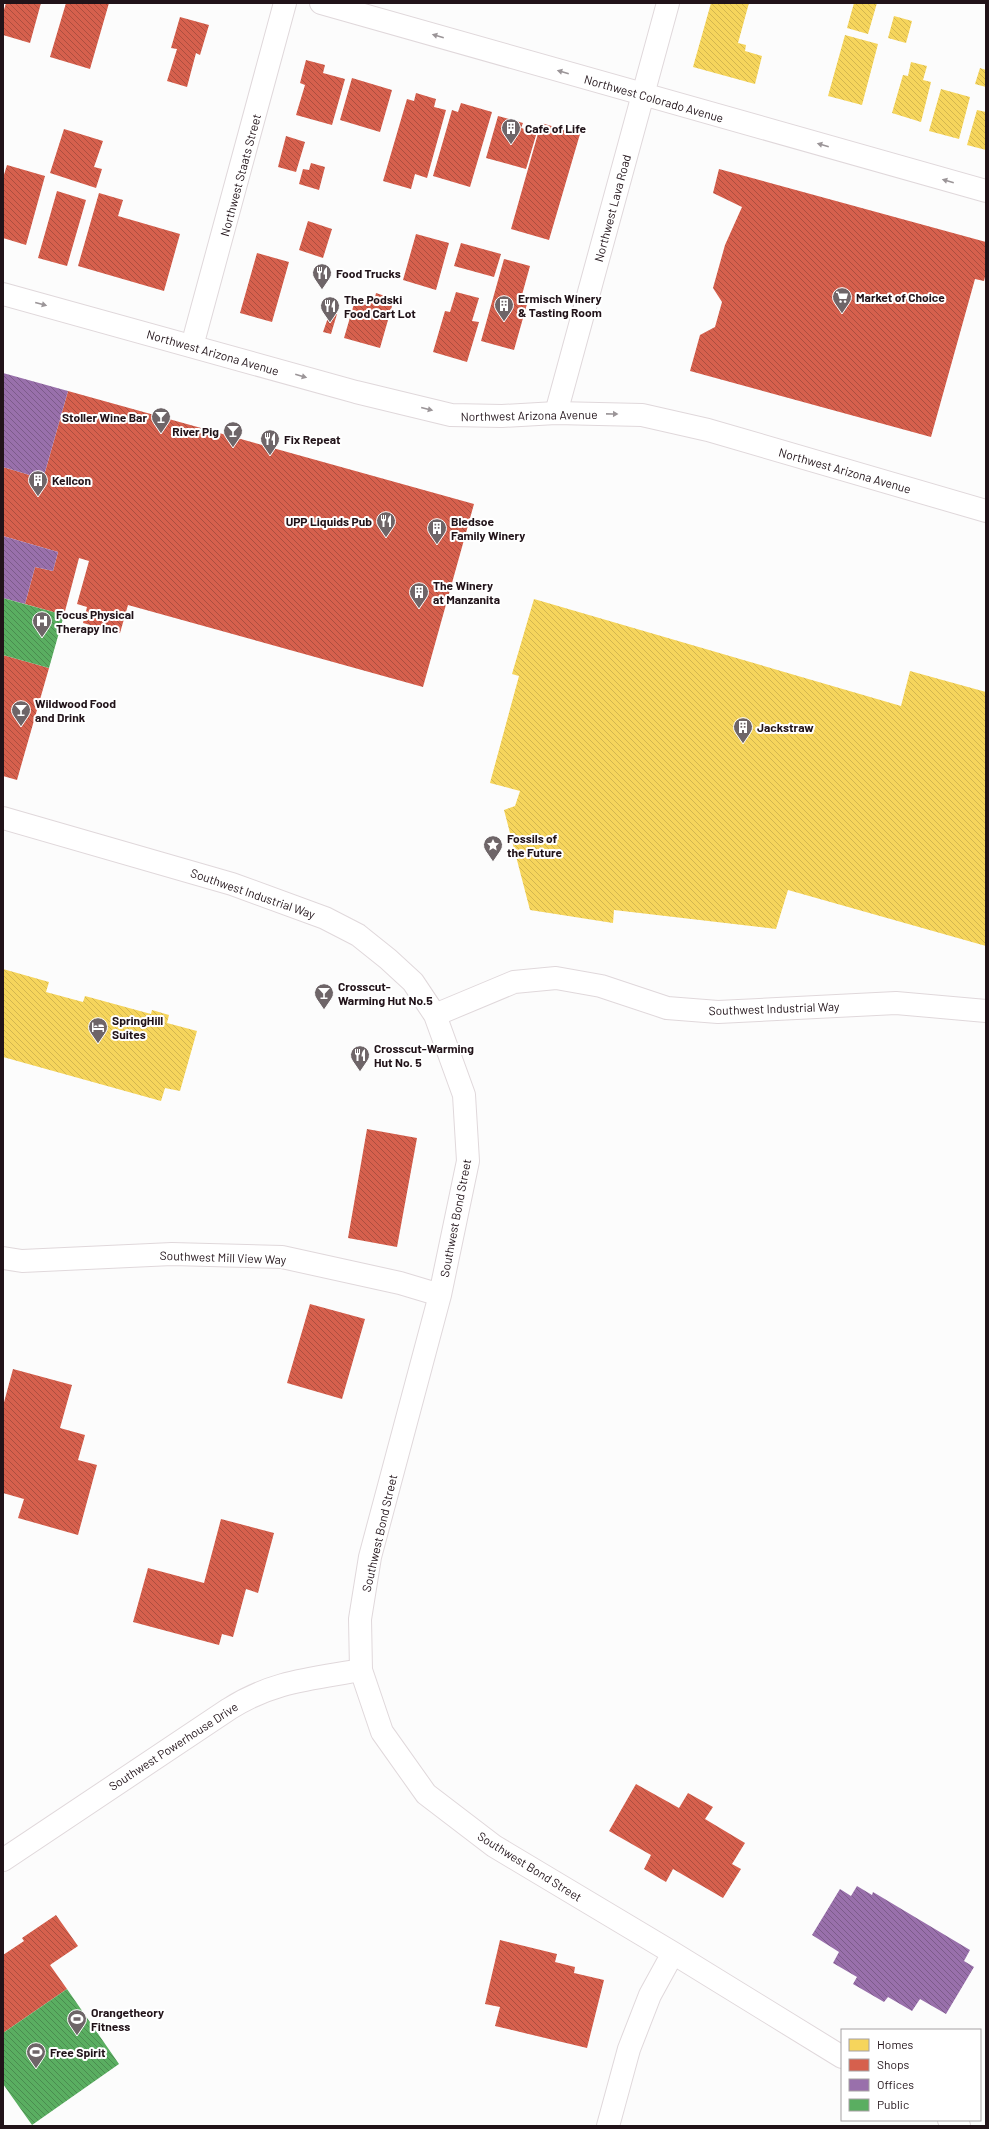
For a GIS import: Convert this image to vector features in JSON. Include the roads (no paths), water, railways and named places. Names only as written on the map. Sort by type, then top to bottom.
[{"type":"street","name":"Northwest Staats Street","points":[[192,346],[286,3]]},
{"type":"street","name":"Northwest Colorado Avenue","points":[[321,3],[986,191]]},
{"type":"street","name":"Northwest Lava Road","points":[[556,413],[668,3]]},
{"type":"street","name":"Northwest Arizona Avenue","points":[[3,294],[356,392],[451,415],[502,416],[556,413],[642,415],[708,430],[986,511]]},
{"type":"street","name":"Southwest Industrial Way","points":[[3,818],[232,884],[325,918],[358,936],[388,959],[413,982],[435,1015],[514,982],[556,978],[601,986],[667,1008],[718,1012],[896,1003],[986,1011]]},
{"type":"street","name":"Southwest Bond Street","points":[[435,1015],[464,1095],[468,1161],[440,1294],[370,1557],[360,1619],[361,1670],[382,1732],[426,1794],[494,1846],[673,1953],[841,2056]]},
{"type":"street","name":"Southwest Mill View Way","points":[[3,1258],[22,1261],[172,1254],[282,1256],[400,1283],[440,1294]]},
{"type":"street","name":"Southwest Powerhouse Drive","points":[[3,1860],[224,1712],[254,1694],[279,1685],[361,1670]]},
{"type":"street","points":[[608,2126],[629,2049],[650,1996],[673,1953]]},
{"type":"place","name":"Cafe of Life","points":[[511,145]]},
{"type":"place","name":"Food Trucks","points":[[322,290]]},
{"type":"place","name":"Market of Choice","points":[[842,314]]},
{"type":"place","name":"Ermisch Winery & Tasting Room","points":[[504,322]]},
{"type":"place","name":"The Podski Food Cart Lot","points":[[330,323]]},
{"type":"place","name":"Stoller Wine Bar","points":[[161,434]]},
{"type":"place","name":"River Pig","points":[[233,448]]},
{"type":"place","name":"Fix Repeat","points":[[270,456]]},
{"type":"place","name":"Kellcon","points":[[38,497]]},
{"type":"place","name":"UPP Liquids Pub","points":[[386,538]]},
{"type":"place","name":"Bledsoe Family Winery","points":[[437,545]]},
{"type":"place","name":"The Winery at Manzanita","points":[[419,609]]},
{"type":"place","name":"Focus Physical Therapy Inc","points":[[42,638]]},
{"type":"place","name":"Wildwood Food and Drink","points":[[21,727]]},
{"type":"place","name":"Jackstraw","points":[[743,744]]},
{"type":"place","name":"Fossils of the Future","points":[[493,862]]},
{"type":"place","name":"Crosscut- Warming Hut No.5","points":[[324,1010]]},
{"type":"place","name":"SpringHill Suites","points":[[98,1044]]},
{"type":"place","name":"Crosscut-Warming Hut No. 5","points":[[360,1072]]},
{"type":"place","name":"Orangetheory Fitness","points":[[77,2036]]},
{"type":"place","name":"Free Spirit","points":[[36,2069]]}]
